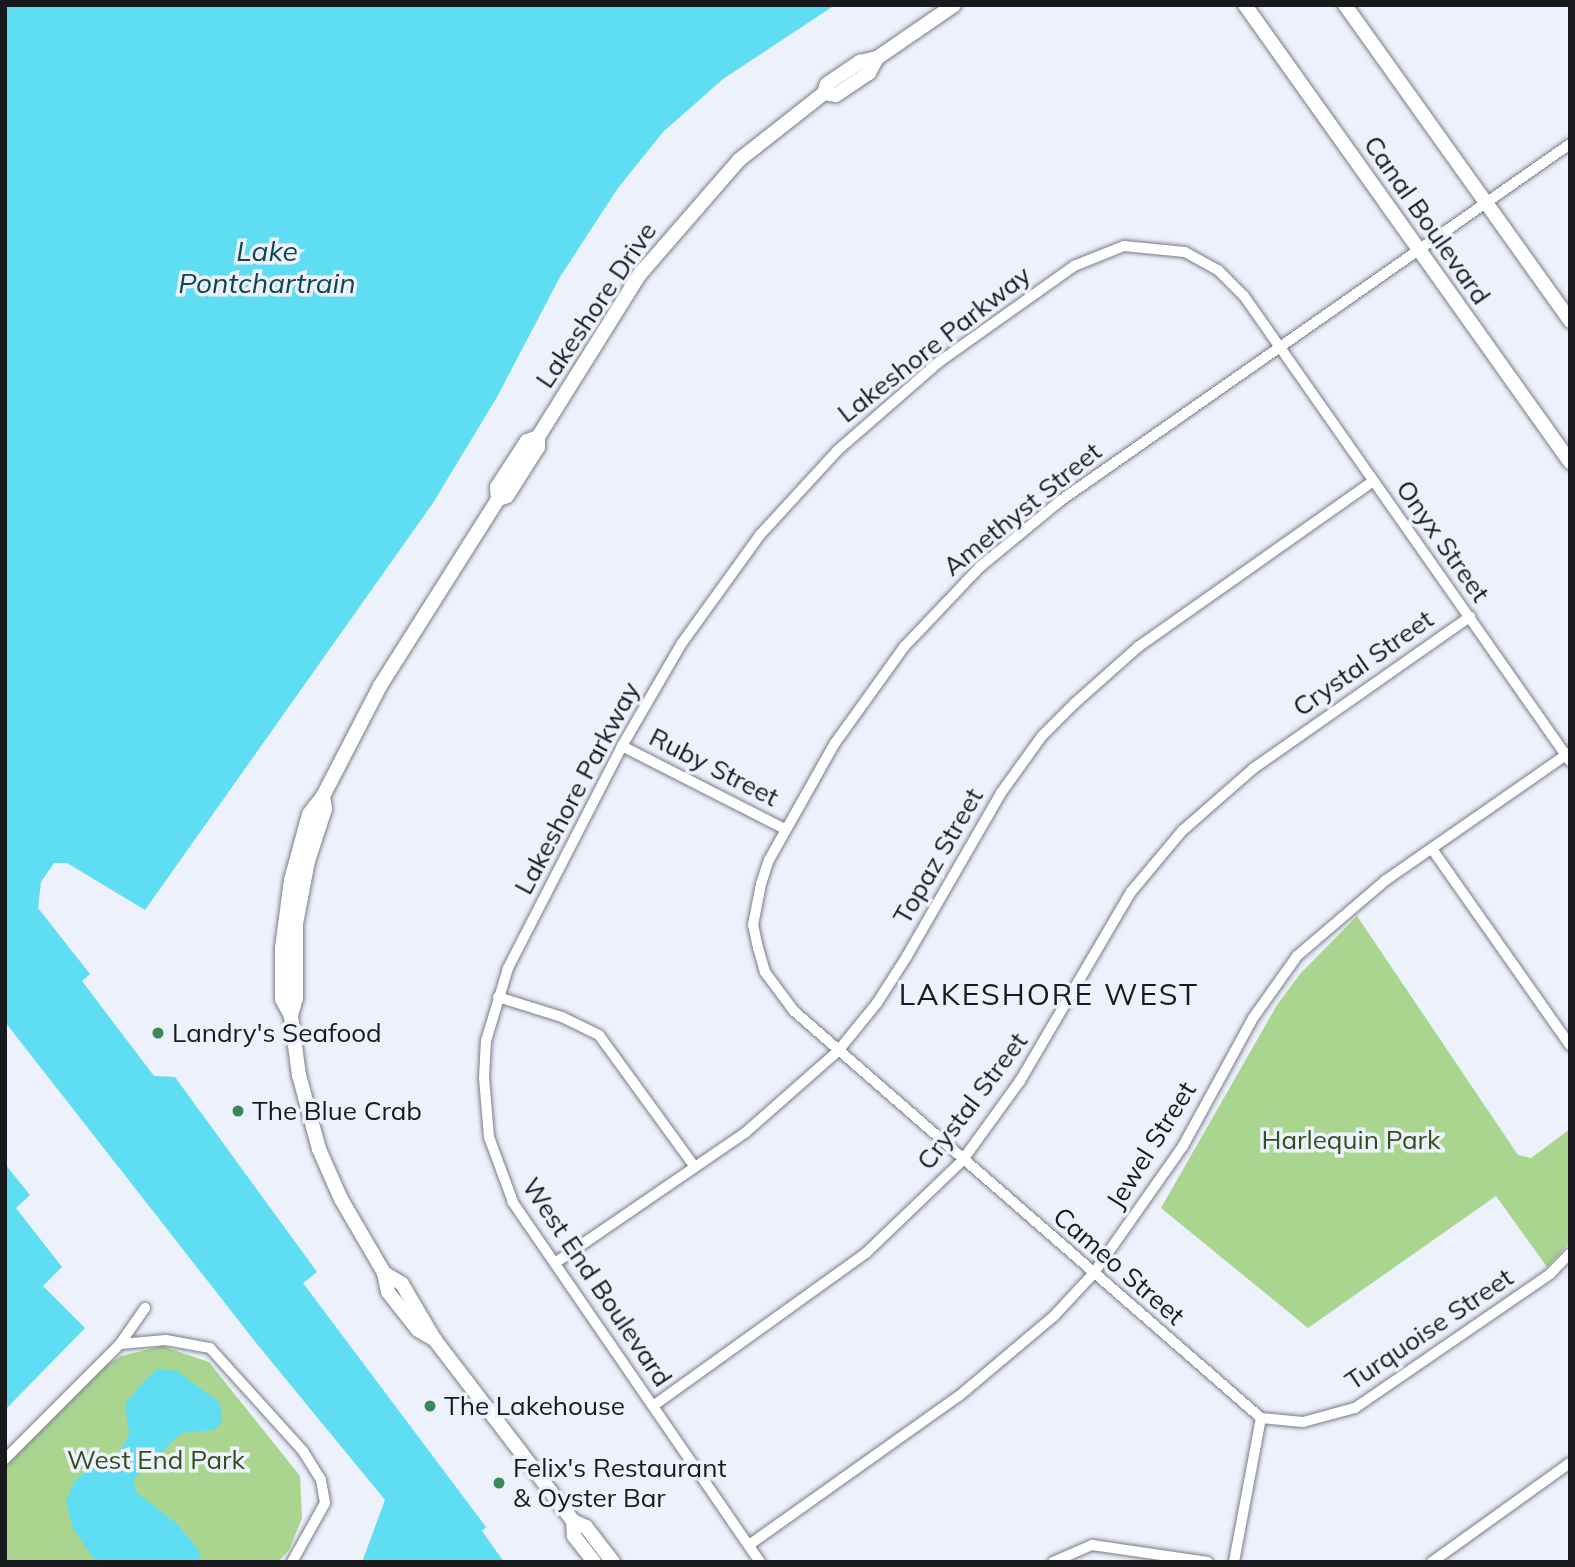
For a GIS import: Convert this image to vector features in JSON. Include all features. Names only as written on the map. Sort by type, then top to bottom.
[{"type":"street","name":"Lakeshore Drive","points":[[613,1562],[586,1527],[573,1521],[435,1340],[418,1330],[388,1292],[384,1273],[341,1199],[319,1149],[299,1076],[291,1016],[283,1010],[282,978],[291,880],[309,814],[323,796],[380,686],[498,499],[497,487],[527,441],[538,437],[633,285],[666,242],[739,160],[824,93],[836,96],[869,73],[877,58],[954,5]]},
{"type":"street","name":"Canal Boulevard","points":[[1245,5],[1570,462]]},
{"type":"street","points":[[1345,5],[1570,321]]},
{"type":"street","name":"Amethyst Street","points":[[838,1051],[778,993],[758,948],[753,925],[756,906],[769,860],[835,743],[889,667],[934,611],[980,567],[1060,501],[1570,144]]},
{"type":"street","name":"Lakeshore Parkway","points":[[498,997],[622,746],[722,583],[802,487],[900,393],[1074,266],[1124,246],[1185,252],[1228,278],[1280,348]]},
{"type":"street","name":"Onyx Street","points":[[1280,348],[1568,756]]},
{"type":"street","name":"Topaz Street","points":[[555,1263],[695,1167],[789,1098],[838,1051],[883,994],[974,833],[1042,736],[1138,647],[1373,481]]},
{"type":"street","name":"Crystal Street","points":[[653,1406],[866,1253],[962,1161],[1020,1081],[1131,892],[1182,831],[1254,768],[1469,617]]},
{"type":"street","name":"Ruby Street","points":[[622,746],[785,829]]},
{"type":"street","name":"Jewel Street","points":[[749,1545],[959,1396],[1054,1316],[1093,1274],[1183,1146],[1273,986],[1336,918],[1568,756]]},
{"type":"street","points":[[1432,849],[1570,1045]]},
{"type":"street","points":[[498,997],[573,1021],[599,1035],[695,1167]]},
{"type":"street","name":"West End Boulevard","points":[[498,997],[486,1041],[484,1078],[489,1137],[513,1202],[760,1562]]},
{"type":"street","name":"Cameo Street","points":[[838,1051],[1261,1418]]},
{"type":"street","name":"Turquoise Street","points":[[1261,1418],[1303,1422],[1355,1408],[1550,1274],[1570,1253]]},
{"type":"street","points":[[5,1460],[120,1344],[145,1308]]},
{"type":"street","points":[[120,1344],[166,1340],[209,1348],[303,1451],[321,1480],[325,1503],[292,1562]]},
{"type":"street","points":[[1234,1562],[1261,1418]]},
{"type":"street","points":[[1432,1562],[1570,1463]]},
{"type":"street","name":"Lakeshore Drive","points":[[573,1521],[574,1536],[594,1562]]},
{"type":"street","points":[[1053,1562],[1092,1545],[1208,1562]]},
{"type":"green space","name":"Harlequin Park","points":[[1357,916],[1518,1155],[1531,1158],[1570,1129],[1570,1242],[1547,1267],[1496,1196],[1308,1328],[1161,1208],[1277,1005],[1300,974]]},
{"type":"green space","name":"West End Park","points":[[162,1346],[209,1362],[300,1476],[302,1518],[289,1550],[278,1562],[5,1562],[5,1467],[101,1369],[121,1356]]},
{"type":"water","name":"Lake Pontchartrain","points":[[5,5],[835,5],[723,79],[663,132],[618,188],[560,277],[497,397],[433,503],[145,910],[67,863],[54,863],[41,882],[38,908],[90,974],[82,981],[154,1076],[175,1077],[317,1272],[303,1283],[486,1527],[482,1531],[504,1562],[362,1562],[385,1500],[257,1344],[5,1022]]},
{"type":"water","points":[[5,1164],[30,1195],[16,1208],[62,1267],[43,1286],[85,1328],[5,1410]]},
{"type":"water","points":[[156,1369],[177,1371],[220,1403],[222,1423],[213,1430],[181,1433],[133,1480],[137,1493],[175,1522],[198,1549],[202,1562],[96,1562],[73,1529],[66,1501],[74,1482],[91,1466],[118,1455],[129,1435],[125,1403]]},
{"type":"place","name":"Landry's Seafood","points":[[158,1033]]},
{"type":"place","name":"The Blue Crab","points":[[238,1111]]},
{"type":"place","name":"The Lakehouse","points":[[430,1406]]},
{"type":"place","name":"Felix's Restaurant & Oyster Bar","points":[[499,1483]]},
{"type":"district","name":"LAKESHORE WEST","points":[[1049,994]]}]
